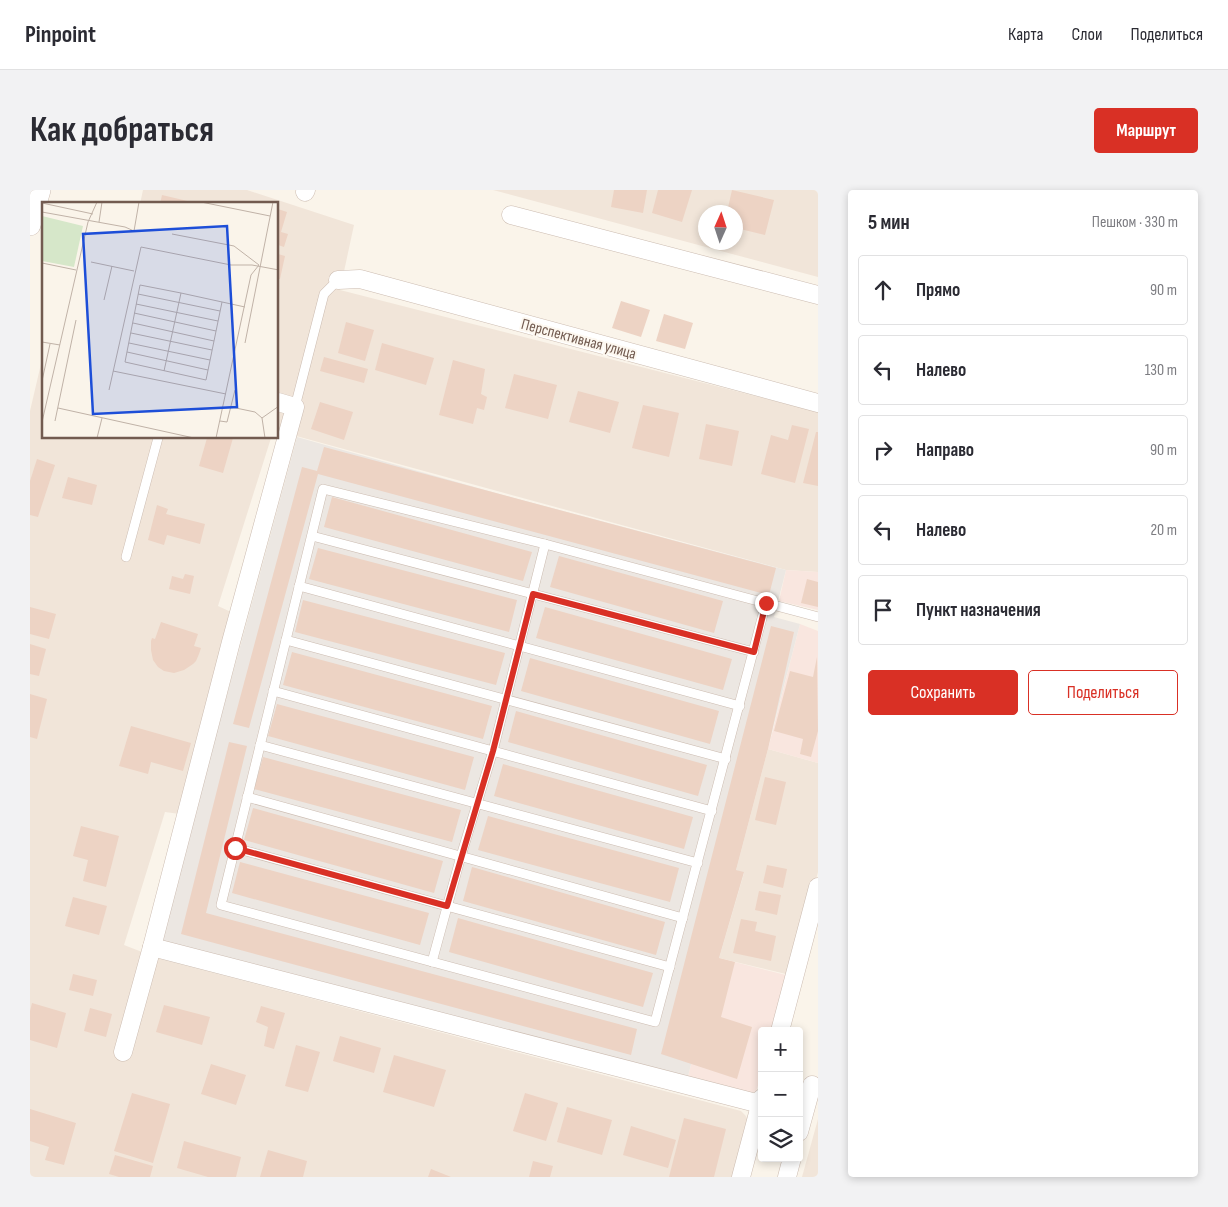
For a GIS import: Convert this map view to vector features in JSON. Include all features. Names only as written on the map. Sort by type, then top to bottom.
[{"type":"street","points":[[30,225],[40,190]]},
{"type":"street","points":[[511,215],[818,295]]},
{"type":"street","name":"Перспективная улица","points":[[338,280],[360,279],[818,403]]},
{"type":"street","points":[[123,1052],[295,406],[279,402]]},
{"type":"street","points":[[781,1027],[818,887]]},
{"type":"street","points":[[152,947],[758,1100]]},
{"type":"street","points":[[803,1118],[812,1085]]},
{"type":"street","points":[[741,1177],[758,1112]]},
{"type":"street","points":[[787,1177],[791,1162]]},
{"type":"lane","points":[[295,406],[324,294],[338,280]]},
{"type":"lane","points":[[126,557],[158,439]]},
{"type":"lane","points":[[766,603],[655,1022],[221,904],[323,489],[545,544],[766,603],[818,617]]},
{"type":"lane","points":[[312,536],[754,652]]},
{"type":"lane","points":[[432,962],[461,856],[493,751],[545,544]]},
{"type":"lane","points":[[299,586],[740,706]]},
{"type":"lane","points":[[286,640],[726,759]]},
{"type":"lane","points":[[274,691],[712,812]]},
{"type":"lane","points":[[260,745],[698,863]]},
{"type":"lane","points":[[247,798],[683,918]]},
{"type":"lane","points":[[235,848],[670,967]]},
{"type":"shaded area","points":[[143,190],[247,190],[354,225],[340,290],[818,412],[818,572],[786,570],[279,431],[279,202],[140,202]]},
{"type":"shaded area","points":[[493,190],[818,190],[818,277],[717,250],[743,250],[743,205],[698,205],[698,245]]},
{"type":"shaded area","points":[[42,360],[42,439],[271,439],[218,606],[231,612],[180,814],[165,812],[124,945],[160,959],[741,1111],[749,1121],[734,1177],[30,1177],[30,411]]},
{"type":"shaded area","points":[[297,437],[514,498],[786,570],[774,617],[800,624],[736,870],[744,872],[688,1076],[165,946],[161,938]]},
{"type":"shaded area","points":[[786,570],[818,572],[818,610],[779,601]]},
{"type":"shaded area","points":[[800,624],[818,631],[818,763],[768,749]]},
{"type":"shaded area","points":[[768,749],[818,763],[818,872],[790,975],[719,958],[744,873],[736,870]]},
{"type":"shaded area","points":[[719,958],[794,977],[777,1027],[758,1027],[758,1086],[756,1091],[749,1094],[688,1076]]},
{"type":"shaded area","points":[[818,1119],[818,1177],[802,1177]]},
{"type":"building","points":[[614,190],[647,190],[643,213],[611,207]]},
{"type":"building","points":[[658,190],[692,190],[682,222],[652,213]]},
{"type":"building","points":[[732,190],[774,200],[765,235],[743,230],[743,205],[729,205]]},
{"type":"building","points":[[162,195],[192,202],[160,202]]},
{"type":"building","points":[[279,209],[287,212],[281,232],[288,234],[284,247],[279,245]]},
{"type":"building","points":[[279,254],[285,256],[279,279]]},
{"type":"building","points":[[621,301],[650,310],[641,337],[612,328]]},
{"type":"building","points":[[664,314],[693,323],[685,349],[656,341]]},
{"type":"building","points":[[346,322],[374,330],[365,361],[338,353]]},
{"type":"building","points":[[382,343],[434,358],[426,385],[375,370]]},
{"type":"building","points":[[324,357],[368,369],[364,383],[320,371]]},
{"type":"building","points":[[453,360],[485,369],[481,394],[487,397],[484,410],[477,408],[473,424],[439,415]]},
{"type":"building","points":[[514,374],[557,385],[548,419],[505,408]]},
{"type":"building","points":[[578,391],[619,402],[610,433],[569,422]]},
{"type":"building","points":[[320,402],[353,412],[344,440],[311,429]]},
{"type":"building","points":[[643,405],[679,413],[669,457],[632,448]]},
{"type":"building","points":[[706,424],[739,431],[732,466],[699,459]]},
{"type":"building","points":[[792,425],[809,429],[795,483],[761,474],[771,435],[788,440]]},
{"type":"building","points":[[816,432],[818,432],[818,486],[803,483]]},
{"type":"building","points":[[207,439],[233,439],[223,473],[199,466]]},
{"type":"building","points":[[324,447],[776,568],[769,595],[318,474],[249,728],[233,724],[302,467],[317,471]]},
{"type":"building","points":[[37,459],[55,465],[38,517],[30,515],[30,481]]},
{"type":"building","points":[[68,477],[97,485],[92,505],[62,498]]},
{"type":"building","points":[[332,497],[532,552],[523,581],[324,527]]},
{"type":"building","points":[[157,505],[168,509],[166,514],[205,524],[200,544],[167,535],[164,545],[148,540]]},
{"type":"building","points":[[318,548],[517,600],[509,632],[309,579]]},
{"type":"building","points":[[559,556],[723,601],[714,633],[550,587]]},
{"type":"building","points":[[185,574],[194,576],[190,594],[169,589],[172,576],[183,579]]},
{"type":"building","points":[[807,579],[818,582],[818,607],[801,603]]},
{"type":"building","points":[[303,600],[505,653],[496,685],[295,632]]},
{"type":"building","points":[[30,607],[56,614],[49,639],[30,634]]},
{"type":"building","points":[[545,607],[732,659],[723,690],[536,638]]},
{"type":"building","points":[[161,622],[198,634],[194,646],[201,648],[199,654],[196,661],[184,670],[174,673],[164,671],[153,660],[151,641],[152,638],[155,639]]},
{"type":"building","points":[[771,626],[794,632],[768,749],[736,870],[744,872],[719,958],[735,962],[721,1017],[752,1027],[737,1079],[661,1054]]},
{"type":"building","points":[[30,644],[46,649],[39,676],[30,674]]},
{"type":"building","points":[[292,652],[492,706],[483,739],[283,685]]},
{"type":"building","points":[[817,657],[818,731],[811,757],[800,754],[803,739],[774,731],[790,671],[813,677]]},
{"type":"building","points":[[530,658],[719,711],[710,744],[521,691]]},
{"type":"building","points":[[30,694],[47,699],[37,739],[30,737]]},
{"type":"building","points":[[277,704],[474,757],[465,790],[268,736]]},
{"type":"building","points":[[516,711],[707,765],[698,796],[508,742]]},
{"type":"building","points":[[131,726],[191,743],[183,771],[151,762],[148,774],[119,766]]},
{"type":"building","points":[[229,742],[247,746],[206,913],[637,1029],[631,1055],[181,934]]},
{"type":"building","points":[[263,757],[461,810],[452,842],[254,789]]},
{"type":"building","points":[[503,764],[693,817],[684,849],[494,796]]},
{"type":"building","points":[[765,777],[786,782],[776,825],[755,820]]},
{"type":"building","points":[[253,808],[443,861],[434,893],[244,840]]},
{"type":"building","points":[[488,816],[679,868],[670,902],[478,850]]},
{"type":"building","points":[[81,826],[119,836],[106,887],[83,881],[88,860],[73,856]]},
{"type":"building","points":[[240,862],[429,913],[420,945],[232,893]]},
{"type":"building","points":[[767,865],[787,869],[783,888],[763,883]]},
{"type":"building","points":[[472,867],[665,922],[656,955],[463,901]]},
{"type":"building","points":[[759,891],[781,895],[777,915],[755,910]]},
{"type":"building","points":[[73,897],[107,906],[99,935],[65,926]]},
{"type":"building","points":[[458,918],[653,973],[643,1007],[449,952]]},
{"type":"building","points":[[741,919],[757,922],[755,931],[776,936],[771,961],[733,953]]},
{"type":"building","points":[[73,974],[97,980],[93,996],[69,990]]},
{"type":"building","points":[[32,1003],[66,1013],[57,1048],[30,1040],[30,1011]]},
{"type":"building","points":[[164,1005],[210,1017],[202,1045],[156,1032]]},
{"type":"building","points":[[261,1006],[285,1013],[274,1049],[264,1046],[268,1027],[256,1022]]},
{"type":"building","points":[[90,1008],[112,1014],[106,1037],[84,1031]]},
{"type":"building","points":[[340,1036],[381,1048],[374,1073],[333,1061]]},
{"type":"building","points":[[296,1045],[320,1052],[308,1092],[285,1086]]},
{"type":"building","points":[[394,1055],[446,1070],[434,1107],[383,1092]]},
{"type":"building","points":[[211,1064],[246,1075],[236,1105],[201,1094]]},
{"type":"building","points":[[132,1093],[170,1104],[153,1163],[114,1151]]},
{"type":"building","points":[[525,1093],[558,1103],[546,1141],[513,1131]]},
{"type":"building","points":[[567,1107],[612,1120],[602,1155],[557,1142]]},
{"type":"building","points":[[30,1109],[76,1123],[64,1165],[45,1160],[49,1147],[30,1141]]},
{"type":"building","points":[[684,1118],[726,1129],[714,1177],[669,1177]]},
{"type":"building","points":[[631,1126],[676,1140],[668,1168],[623,1155]]},
{"type":"building","points":[[184,1141],[241,1157],[236,1177],[208,1177],[177,1168]]},
{"type":"building","points":[[268,1150],[307,1161],[303,1177],[260,1177]]},
{"type":"building","points":[[115,1155],[153,1166],[150,1177],[119,1177],[109,1174]]},
{"type":"building","points":[[533,1161],[553,1166],[550,1177],[529,1177]]},
{"type":"building","points":[[431,1169],[451,1177],[428,1177]]},
{"type":"route","points":[[235,848],[447,906],[493,751],[533,594],[754,652],[766,603]]}]
